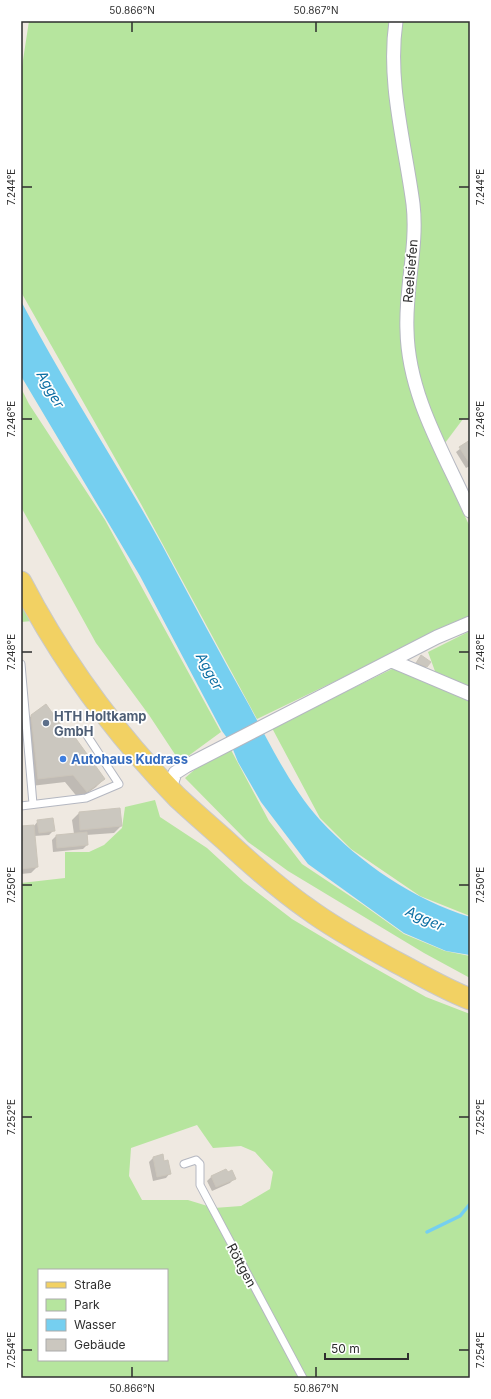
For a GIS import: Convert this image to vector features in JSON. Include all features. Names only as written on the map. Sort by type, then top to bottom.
[{"type":"main road","points":[[21,582],[58,648],[105,714],[139,755],[170,788],[260,872],[308,910],[368,947],[470,999]]},
{"type":"street","name":"Reelsiefen","points":[[396,21],[394,39],[395,95],[413,211],[414,231],[407,296],[406,330],[409,360],[413,377],[430,424],[470,511]]},
{"type":"street","points":[[170,788],[175,773],[196,760],[437,637],[470,623]]},
{"type":"street","points":[[392,660],[470,694]]},
{"type":"lane","points":[[21,664],[33,804]]},
{"type":"lane","points":[[21,803],[33,804],[86,798],[119,784],[86,734]]},
{"type":"lane","name":"Röttgen","points":[[184,1164],[196,1160],[200,1164],[200,1185],[302,1378]]},
{"type":"green space","points":[[29,21],[470,21],[470,419],[463,419],[436,455],[470,527],[470,616],[257,719],[141,504],[21,292],[21,73]]},
{"type":"green space","points":[[21,388],[29,404],[105,520],[221,732],[180,762],[149,715],[96,643],[21,507]]},
{"type":"green space","points":[[21,602],[32,621],[21,622]]},
{"type":"green space","points":[[470,631],[470,688],[436,674],[428,652]]},
{"type":"green space","points":[[394,668],[470,698],[470,916],[420,896],[351,849],[320,818],[272,728]]},
{"type":"green space","points":[[231,750],[269,821],[302,864],[404,934],[445,951],[470,956],[470,978],[424,953],[288,871],[248,842],[185,778],[200,765]]},
{"type":"green space","points":[[155,800],[160,817],[207,848],[244,882],[292,919],[426,997],[470,1014],[470,1378],[21,1378],[21,883],[65,878],[65,852],[89,852],[104,845],[122,828],[125,807]],"holes":[[[197,1125],[213,1148],[241,1146],[255,1152],[273,1172],[270,1189],[241,1206],[214,1208],[188,1200],[142,1200],[129,1176],[131,1148]]]},
{"type":"water","name":"Agger","points":[[21,301],[55,363],[145,514],[274,751],[300,795],[320,820],[336,836],[370,865],[408,890],[470,917],[470,955],[446,951],[404,933],[308,864],[261,802],[238,762],[230,742],[222,731],[140,576],[21,376]]},
{"type":"building","points":[[470,440],[470,464],[459,447]]},
{"type":"building","points":[[421,655],[431,662],[427,667],[416,663]]},
{"type":"building","name":"Autohaus Kudrass","points":[[46,704],[66,732],[69,729],[105,779],[87,792],[73,775],[38,779],[31,715]]},
{"type":"building","points":[[120,808],[122,826],[80,830],[79,812]]},
{"type":"building","points":[[53,818],[55,831],[39,833],[37,820]]},
{"type":"building","points":[[34,825],[38,867],[21,869],[21,842],[23,841],[21,826]]},
{"type":"building","points":[[87,832],[88,845],[57,848],[56,835]]},
{"type":"building","points":[[163,1154],[164,1161],[168,1160],[171,1174],[157,1177],[153,1157]]},
{"type":"building","points":[[226,1169],[228,1172],[232,1170],[236,1179],[216,1187],[211,1176]]},
{"type":"waterway","points":[[427,1232],[460,1216],[470,1204]]},
{"type":"place","name":"HTH Holtkamp GmbH","points":[[46,723]]},
{"type":"place","name":"Autohaus Kudrass","points":[[63,759]]}]
